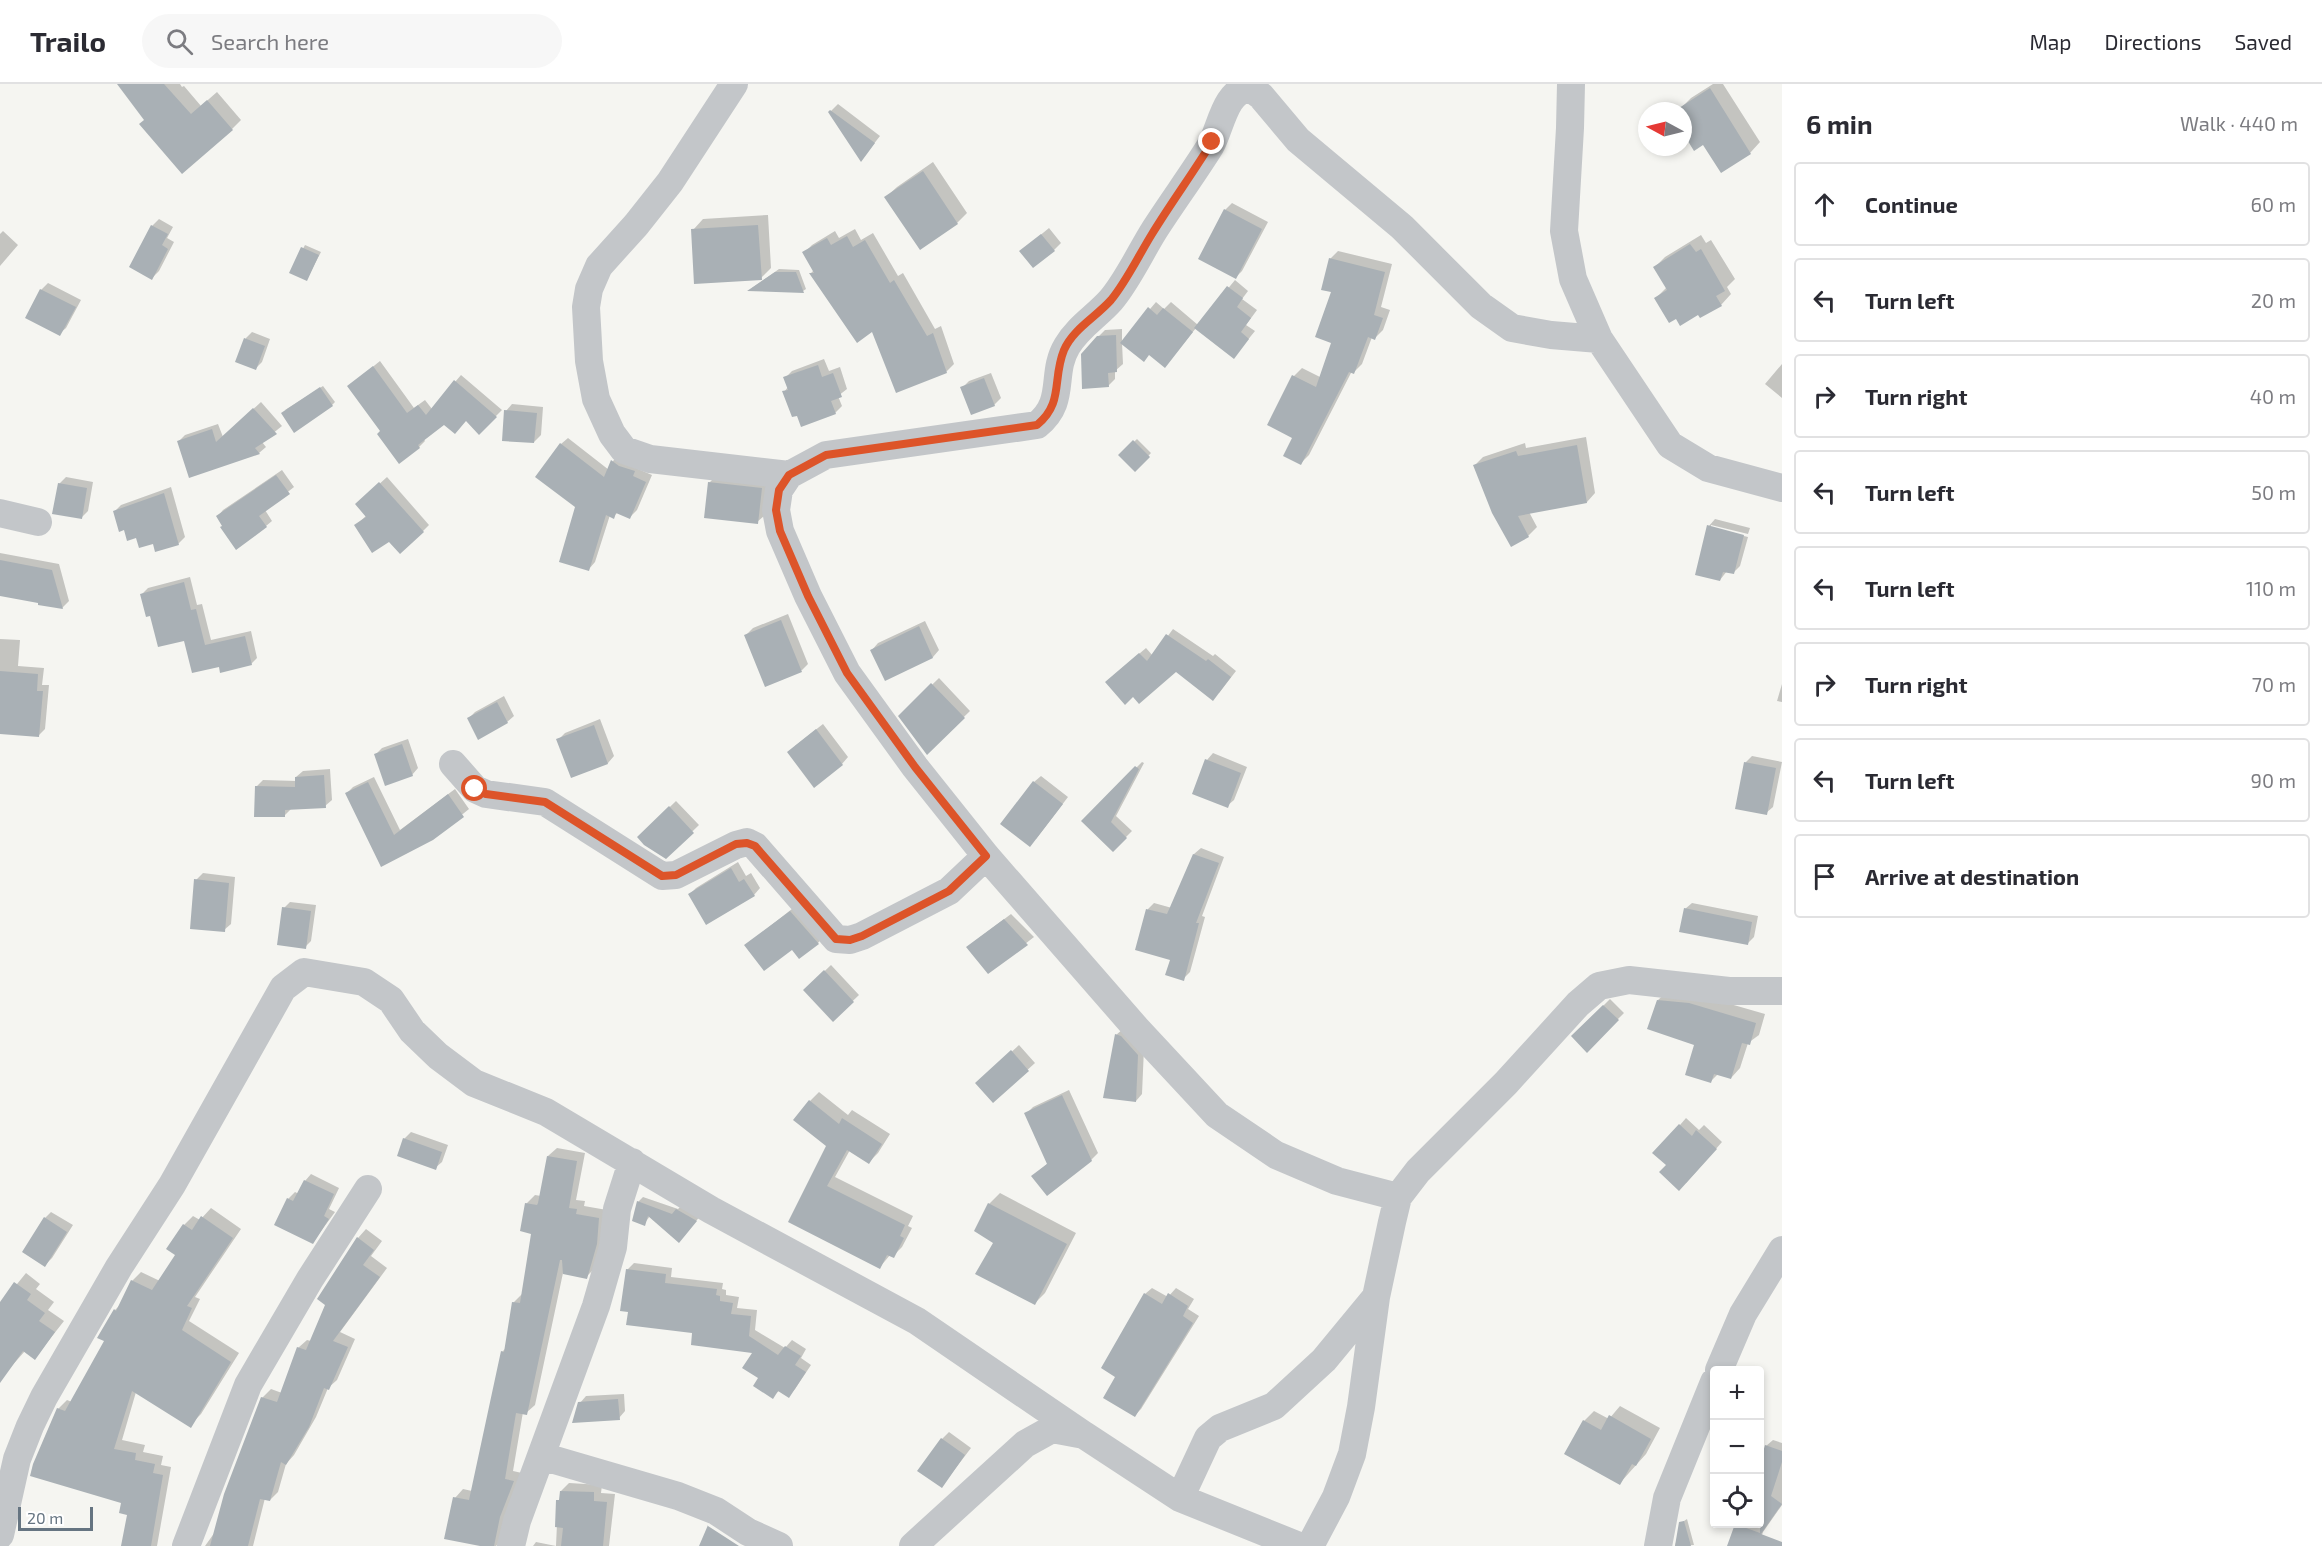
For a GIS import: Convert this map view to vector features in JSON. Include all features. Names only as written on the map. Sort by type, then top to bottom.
[{"type":"street","points":[[734,84],[669,182],[636,225],[599,266],[589,289],[586,307],[589,361],[596,399],[612,434],[624,450],[650,459],[789,475]]},
{"type":"street","points":[[1570,84],[1564,231],[1573,279],[1599,339],[1670,445],[1708,468],[1782,488]]},
{"type":"street","points":[[1398,1197],[1337,1181],[1276,1155],[1217,1115],[986,856],[915,767],[847,673],[808,596],[780,531],[776,510],[779,490],[789,475],[826,455],[1037,425],[1048,416],[1055,402],[1060,362],[1065,348],[1075,334],[1112,300],[1171,203],[1212,142],[1233,96],[1242,86],[1250,88],[1261,96],[1298,140],[1402,227],[1481,306],[1512,328],[1551,335],[1599,339]]},
{"type":"street","points":[[0,513],[38,522]]},
{"type":"street","points":[[453,764],[475,789],[486,794],[545,802],[662,876],[676,875],[736,844],[747,843],[755,846],[836,939],[850,940],[862,936],[949,891],[986,856]]},
{"type":"street","points":[[0,1535],[17,1459],[44,1397],[118,1267],[172,1185],[283,988],[304,972],[364,982],[391,1000],[412,1031],[438,1056],[474,1083],[546,1112],[711,1210],[917,1321],[1180,1498],[1299,1546]]},
{"type":"street","points":[[1310,1546],[1336,1497],[1352,1454],[1376,1297],[1398,1197],[1418,1171],[1506,1083],[1578,1004],[1599,986],[1629,980],[1729,991],[1782,990]]},
{"type":"street","points":[[511,1546],[517,1521],[596,1306],[613,1247],[617,1209],[632,1162]]},
{"type":"street","points":[[186,1546],[248,1385],[310,1279],[368,1189]]},
{"type":"street","points":[[1721,1366],[1743,1314],[1782,1250]]},
{"type":"street","points":[[1180,1498],[1208,1438],[1220,1428],[1274,1406],[1324,1360],[1376,1297]]},
{"type":"street","points":[[1658,1546],[1668,1498],[1710,1392]]},
{"type":"street","points":[[889,1546],[918,1541],[1025,1444],[1052,1429],[1084,1435]]},
{"type":"street","points":[[541,1456],[678,1496],[716,1511],[748,1532],[779,1546]]},
{"type":"building","points":[[117,84],[164,84],[191,114],[207,100],[233,130],[182,174],[139,124],[144,120]]},
{"type":"building","points":[[1710,88],[1751,154],[1721,173],[1703,145],[1694,151],[1692,148],[1692,102],[1688,102]]},
{"type":"building","points":[[830,110],[875,143],[861,162],[828,112]]},
{"type":"building","points":[[923,171],[958,224],[920,250],[884,197]]},
{"type":"building","points":[[1224,209],[1262,229],[1236,279],[1198,259]]},
{"type":"building","points":[[151,225],[168,234],[162,245],[168,249],[152,280],[129,267]]},
{"type":"building","points":[[758,225],[762,280],[694,284],[691,229]]},
{"type":"building","points":[[1041,234],[1055,251],[1033,268],[1019,251]]},
{"type":"building","points":[[847,236],[853,247],[865,240],[890,283],[894,280],[927,336],[933,333],[947,373],[896,393],[872,332],[857,343],[809,273],[814,273],[802,252],[827,238],[831,245]]},
{"type":"building","points":[[1690,244],[1696,252],[1701,249],[1725,291],[1716,296],[1722,306],[1700,318],[1698,315],[1680,326],[1676,319],[1669,323],[1654,298],[1667,290],[1653,267]]},
{"type":"building","points":[[301,247],[319,255],[307,281],[289,273]]},
{"type":"building","points":[[1329,258],[1385,272],[1374,315],[1383,318],[1375,340],[1368,337],[1354,374],[1349,372],[1301,465],[1283,456],[1292,438],[1267,425],[1292,375],[1316,387],[1331,343],[1315,337],[1331,292],[1321,290]]},
{"type":"building","points":[[775,272],[796,272],[804,293],[747,291]]},
{"type":"building","points":[[1227,286],[1243,298],[1237,307],[1251,318],[1241,332],[1249,339],[1234,359],[1194,328]]},
{"type":"building","points":[[40,289],[76,307],[60,336],[25,318]]},
{"type":"building","points":[[1148,307],[1157,315],[1163,308],[1193,332],[1165,368],[1149,355],[1144,362],[1120,343]]},
{"type":"building","points":[[1116,335],[1117,372],[1108,373],[1109,387],[1082,389],[1081,354],[1097,336]]},
{"type":"building","points":[[244,338],[265,346],[256,370],[235,362]]},
{"type":"building","points":[[818,365],[822,377],[833,373],[842,397],[831,401],[836,414],[801,427],[797,416],[792,417],[782,391],[788,390],[783,377]]},
{"type":"building","points":[[373,366],[407,413],[418,405],[426,415],[454,380],[497,417],[479,435],[466,421],[455,434],[444,425],[418,445],[420,448],[399,464],[377,434],[380,431],[347,386]]},
{"type":"building","points":[[984,378],[995,406],[971,415],[960,387]]},
{"type":"building","points":[[320,387],[333,406],[294,433],[281,413]]},
{"type":"building","points":[[253,408],[277,434],[255,448],[260,454],[189,478],[177,441],[212,429],[216,442]]},
{"type":"building","points":[[504,410],[537,413],[534,443],[502,441]]},
{"type":"building","points":[[1133,440],[1150,457],[1135,472],[1118,455]]},
{"type":"building","points":[[560,443],[604,477],[611,460],[619,466],[635,471],[633,476],[646,482],[630,519],[616,513],[614,519],[606,515],[589,571],[559,562],[575,507],[535,477]]},
{"type":"building","points":[[1577,445],[1587,503],[1518,516],[1529,537],[1511,547],[1492,513],[1473,465],[1516,451],[1518,456]]},
{"type":"building","points":[[276,475],[290,494],[259,516],[267,527],[236,550],[220,527],[222,526],[216,516]]},
{"type":"building","points":[[379,482],[424,532],[400,554],[389,542],[372,553],[354,525],[366,517],[355,504]]},
{"type":"building","points":[[708,482],[762,488],[758,524],[704,518]]},
{"type":"building","points":[[58,483],[87,488],[82,519],[52,514]]},
{"type":"building","points":[[164,493],[179,545],[155,552],[153,544],[139,548],[136,538],[127,541],[124,530],[119,532],[113,511]]},
{"type":"building","points":[[1707,525],[1744,535],[1734,574],[1723,572],[1720,581],[1695,575]]},
{"type":"building","points":[[0,560],[52,570],[63,609],[0,596]]},
{"type":"building","points":[[184,582],[191,610],[196,609],[205,645],[245,636],[252,665],[220,673],[219,667],[192,673],[184,641],[158,647],[150,616],[146,617],[140,594]]},
{"type":"building","points":[[781,620],[802,672],[765,687],[744,635]]},
{"type":"building","points":[[919,626],[933,658],[885,681],[870,650]]},
{"type":"building","points":[[1166,634],[1206,661],[1208,659],[1231,677],[1213,701],[1176,672],[1139,704],[1133,697],[1125,705],[1105,682],[1139,653],[1147,661]]},
{"type":"building","points":[[0,671],[38,674],[37,691],[43,691],[39,737],[0,734]]},
{"type":"building","points":[[931,683],[965,718],[927,755],[898,716]]},
{"type":"building","points":[[497,702],[508,723],[478,740],[467,718]]},
{"type":"building","points":[[594,725],[608,764],[571,778],[556,739]]},
{"type":"building","points":[[816,729],[843,765],[814,788],[787,752]]},
{"type":"building","points":[[402,744],[413,776],[385,786],[374,754]]},
{"type":"building","points":[[1205,759],[1241,773],[1228,808],[1192,794]]},
{"type":"building","points":[[1744,762],[1776,768],[1767,815],[1735,809]]},
{"type":"building","points":[[1135,766],[1139,769],[1111,822],[1127,838],[1113,852],[1081,821]]},
{"type":"building","points":[[324,775],[326,808],[285,810],[285,817],[254,817],[255,786],[295,787],[295,777]]},
{"type":"building","points":[[1033,781],[1063,804],[1030,847],[1000,824]]},
{"type":"building","points":[[368,782],[394,835],[448,794],[464,817],[433,840],[381,867],[345,793]]},
{"type":"building","points":[[669,806],[694,833],[666,859],[644,845],[637,837]]},
{"type":"building","points":[[1193,854],[1219,863],[1196,923],[1199,923],[1184,981],[1165,975],[1170,960],[1135,950],[1146,909],[1167,914]]},
{"type":"building","points":[[731,868],[739,882],[744,879],[755,896],[706,925],[688,894]]},
{"type":"building","points":[[194,879],[229,883],[225,932],[190,929]]},
{"type":"building","points":[[282,907],[311,911],[306,949],[277,945]]},
{"type":"building","points":[[1684,908],[1752,922],[1748,945],[1679,932]]},
{"type":"building","points":[[790,911],[819,944],[799,959],[792,950],[764,971],[744,945]]},
{"type":"building","points":[[1004,919],[1028,945],[988,974],[966,947]]},
{"type":"building","points":[[824,970],[854,1002],[833,1022],[803,990]]},
{"type":"building","points":[[1657,1000],[1689,1003],[1756,1023],[1750,1045],[1742,1043],[1731,1079],[1714,1074],[1711,1083],[1685,1075],[1694,1045],[1647,1029]]},
{"type":"building","points":[[1603,1005],[1619,1020],[1587,1053],[1571,1036]]},
{"type":"building","points":[[1115,1034],[1121,1036],[1138,1055],[1136,1102],[1103,1098]]},
{"type":"building","points":[[1011,1050],[1029,1071],[993,1103],[975,1083]]},
{"type":"building","points":[[1062,1095],[1092,1161],[1047,1196],[1031,1176],[1047,1164],[1024,1113]]},
{"type":"building","points":[[809,1100],[839,1124],[842,1118],[882,1144],[869,1164],[847,1150],[827,1186],[905,1225],[900,1236],[904,1238],[894,1258],[887,1255],[880,1269],[788,1222],[826,1146],[793,1120]]},
{"type":"building","points":[[1679,1124],[1692,1136],[1696,1130],[1717,1149],[1679,1191],[1659,1172],[1666,1165],[1652,1153]]},
{"type":"building","points":[[403,1138],[442,1152],[436,1170],[397,1156]]},
{"type":"building","points":[[547,1156],[577,1161],[569,1208],[577,1209],[576,1214],[599,1218],[597,1244],[587,1279],[563,1274],[562,1260],[560,1260],[527,1415],[516,1413],[505,1479],[514,1481],[500,1517],[494,1546],[480,1546],[444,1539],[453,1497],[469,1500],[501,1351],[504,1352],[512,1302],[520,1303],[531,1234],[520,1231],[525,1203],[537,1205],[538,1203]]},
{"type":"building","points":[[304,1180],[334,1194],[324,1216],[329,1219],[313,1244],[274,1225],[287,1198],[293,1201]]},
{"type":"building","points":[[637,1201],[672,1214],[676,1209],[697,1221],[679,1243],[648,1216],[645,1226],[632,1221]]},
{"type":"building","points":[[988,1203],[1067,1244],[1035,1305],[975,1274],[993,1243],[974,1231]]},
{"type":"building","points":[[201,1216],[233,1238],[187,1306],[192,1308],[182,1330],[231,1362],[191,1428],[132,1391],[114,1449],[136,1453],[135,1460],[155,1464],[153,1473],[163,1475],[151,1546],[121,1546],[127,1515],[119,1513],[121,1503],[30,1476],[57,1408],[65,1411],[104,1341],[97,1338],[114,1309],[116,1311],[131,1280],[152,1290],[175,1255],[166,1249],[183,1224],[192,1230]]},
{"type":"building","points":[[44,1217],[67,1232],[45,1267],[22,1252]]},
{"type":"building","points":[[357,1237],[374,1250],[363,1265],[380,1277],[333,1341],[348,1347],[329,1390],[324,1388],[309,1427],[286,1465],[281,1462],[270,1501],[260,1499],[248,1546],[210,1546],[224,1494],[261,1397],[277,1402],[297,1347],[306,1350],[325,1305],[317,1299]]},
{"type":"building","points":[[626,1269],[666,1274],[665,1283],[717,1289],[716,1295],[720,1296],[720,1301],[733,1303],[731,1314],[751,1316],[749,1336],[778,1355],[785,1346],[801,1356],[795,1365],[806,1372],[789,1398],[778,1391],[773,1399],[753,1386],[758,1378],[742,1368],[752,1353],[691,1345],[692,1333],[626,1325],[628,1312],[620,1311]]},
{"type":"building","points":[[14,1282],[31,1294],[27,1300],[45,1313],[39,1321],[55,1332],[35,1360],[23,1351],[0,1383],[0,1302]]},
{"type":"building","points":[[1144,1293],[1162,1304],[1168,1293],[1188,1306],[1183,1316],[1193,1323],[1135,1417],[1103,1398],[1115,1377],[1101,1368]]},
{"type":"building","points":[[618,1399],[620,1420],[572,1423],[578,1402]]},
{"type":"building","points":[[1609,1415],[1651,1439],[1636,1466],[1632,1464],[1620,1485],[1564,1454],[1583,1420],[1601,1430]]},
{"type":"building","points":[[941,1438],[965,1455],[942,1488],[917,1471]]},
{"type":"building","points":[[1765,1445],[1782,1451],[1782,1462],[1771,1496],[1782,1504],[1761,1534],[1782,1542],[1782,1546],[1727,1546],[1734,1528],[1746,1528],[1760,1533],[1760,1528],[1764,1528]]},
{"type":"building","points":[[560,1491],[594,1492],[594,1501],[607,1502],[603,1546],[561,1546],[563,1528],[555,1527],[556,1500],[559,1500]]},
{"type":"building","points":[[1684,1521],[1691,1546],[1675,1546],[1679,1522]]},
{"type":"building","points":[[708,1526],[739,1546],[699,1546]]},
{"type":"route","points":[[475,789],[486,794],[545,802],[662,876],[676,875],[736,844],[747,843],[755,846],[836,939],[850,940],[862,936],[949,891],[986,856],[915,767],[847,673],[808,596],[780,531],[776,510],[779,490],[789,475],[826,455],[1037,425],[1048,416],[1055,402],[1060,362],[1065,348],[1075,334],[1112,300],[1171,203],[1193,174],[1212,142]]}]
